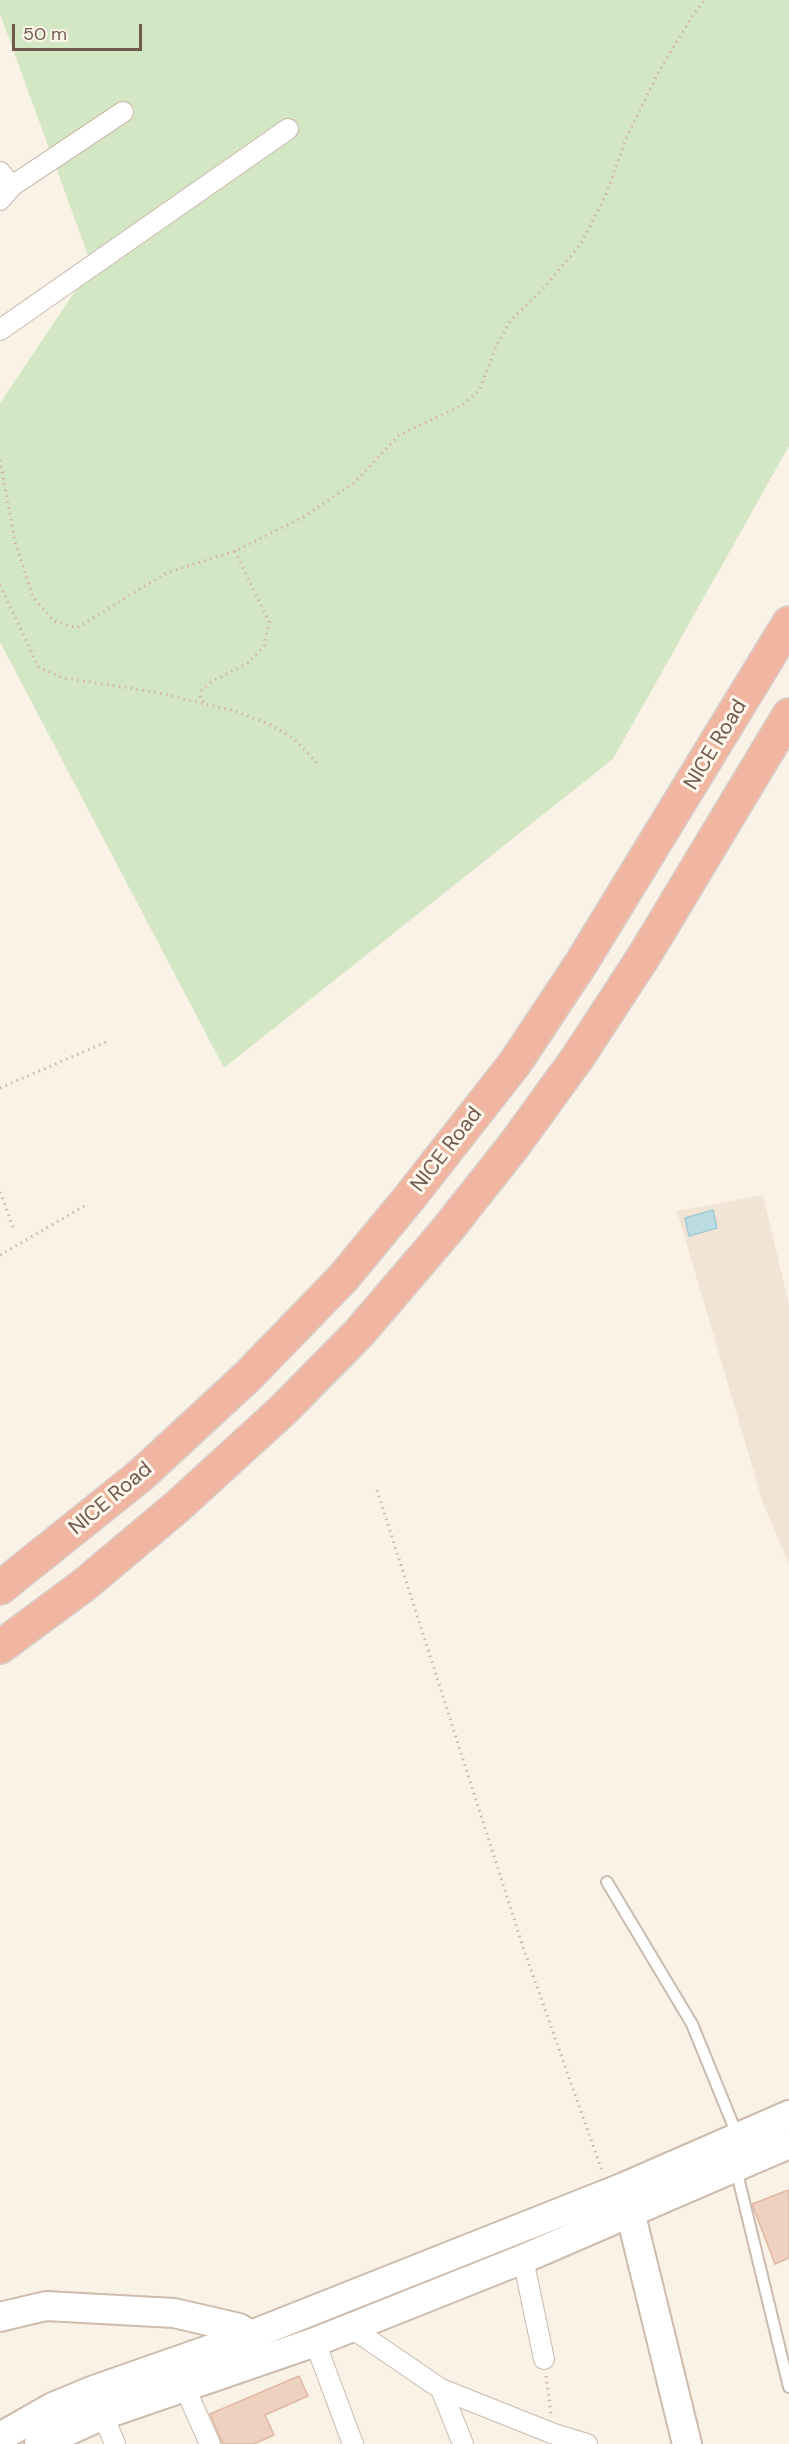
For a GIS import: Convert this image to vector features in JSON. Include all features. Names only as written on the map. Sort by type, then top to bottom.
[{"type":"highway","name":"NICE Road","points":[[0,1588],[141,1475],[240,1384],[343,1278],[410,1197],[515,1063],[582,962],[789,623]]},
{"type":"highway","points":[[0,1647],[84,1585],[170,1513],[283,1410],[359,1333],[447,1230],[515,1144],[578,1058],[644,956],[789,715]]},
{"type":"main road","points":[[39,2444],[103,2415],[185,2388],[256,2348],[621,2197],[738,2137],[789,2115]]},
{"type":"main road","points":[[0,2437],[53,2407],[94,2390],[256,2348],[315,2342],[523,2259],[621,2197],[736,2167],[789,2144]]},
{"type":"main road","points":[[621,2197],[687,2444]]},
{"type":"main road","points":[[0,2317],[46,2306],[174,2313],[231,2326],[256,2348]]},
{"type":"street","points":[[4,186],[123,112]]},
{"type":"street","points":[[0,330],[288,129]]},
{"type":"street","points":[[523,2259],[544,2359]]},
{"type":"street","points":[[350,2327],[441,2389],[549,2436],[587,2444]]},
{"type":"street","points":[[315,2342],[353,2444]]},
{"type":"street","points":[[185,2388],[210,2444]]},
{"type":"street","points":[[441,2389],[463,2444]]},
{"type":"street","points":[[103,2415],[115,2444]]},
{"type":"lane","points":[[607,1882],[692,2024],[738,2137]]},
{"type":"lane","points":[[736,2167],[789,2387]]},
{"type":"path","points":[[0,460],[15,542],[33,597],[54,621],[77,628],[166,573],[235,551],[305,516],[354,483],[399,435],[462,406],[479,391],[496,347],[510,321],[542,290],[580,245],[605,197],[627,136],[658,73],[693,15],[705,0]]},
{"type":"path","points":[[205,704],[200,697],[202,690],[221,676],[248,663],[264,646],[268,622],[235,551]]},
{"type":"path","points":[[0,585],[39,668],[64,678],[155,692],[235,711],[269,724],[292,738],[317,763]]},
{"type":"path","points":[[0,1088],[106,1042]]},
{"type":"path","points":[[0,1192],[13,1227]]},
{"type":"path","points":[[0,1255],[86,1205]]},
{"type":"path","points":[[377,1490],[523,1947],[621,2197]]},
{"type":"path","points":[[544,2359],[549,2436]]},
{"type":"shaded area","points":[[763,1195],[789,1305],[789,1565],[763,1503],[677,1211]]},
{"type":"green space","points":[[0,0],[789,0],[789,446],[613,759],[224,1068],[0,642],[0,403],[92,266],[0,14]]},
{"type":"water","points":[[713,1210],[717,1228],[689,1236],[685,1218]]},
{"type":"building","points":[[789,2190],[789,2258],[775,2264],[752,2204]]},
{"type":"building","points":[[299,2376],[308,2396],[265,2415],[274,2435],[254,2444],[223,2444],[210,2414]]}]
